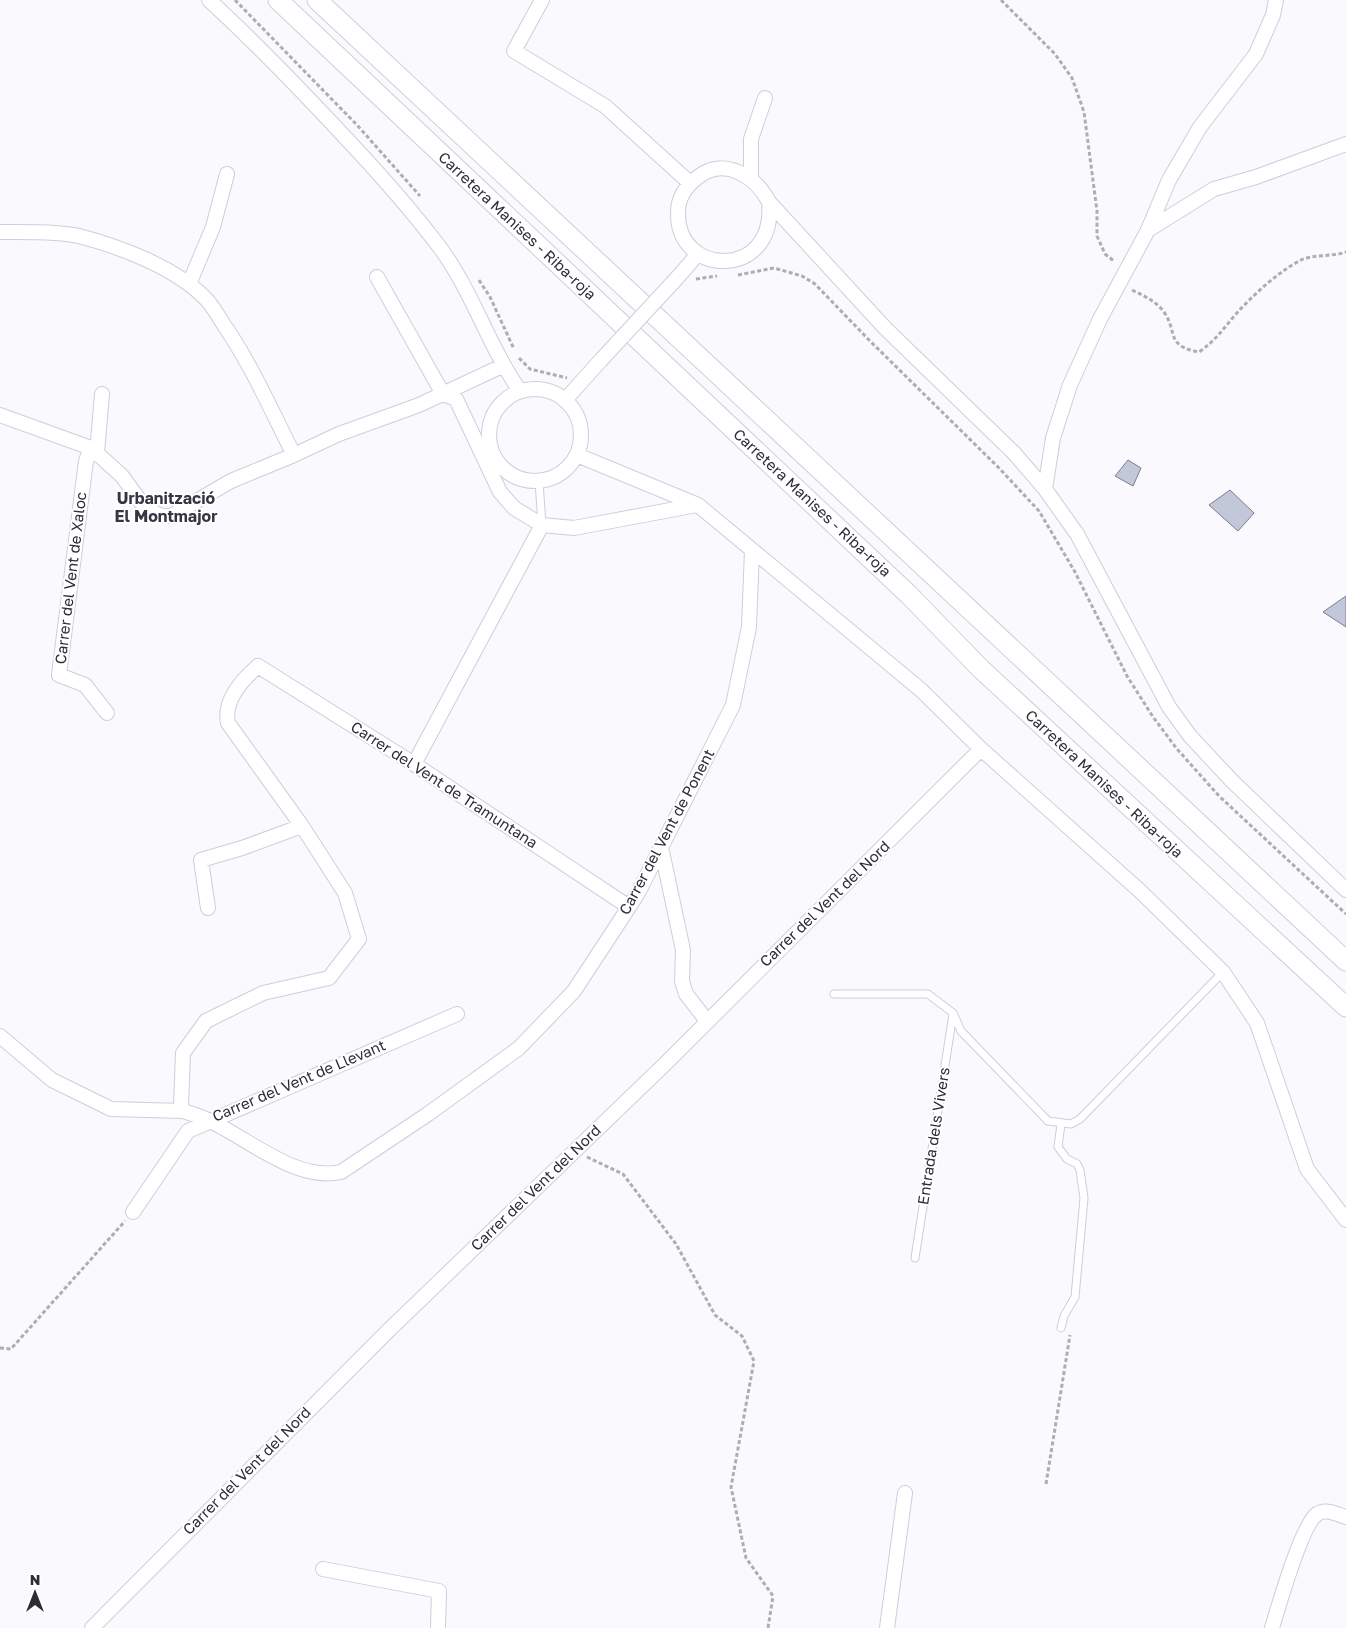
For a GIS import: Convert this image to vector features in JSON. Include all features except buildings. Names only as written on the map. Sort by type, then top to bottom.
[{"type":"main road","name":"Carretera Manises - Riba-roja","points":[[278,0],[902,588],[981,669],[1346,1007]]},
{"type":"main road","name":"Carretera Manises - Riba-roja","points":[[316,0],[1346,961]]},
{"type":"street","points":[[209,0],[286,74],[395,192],[442,250],[474,306],[502,366],[520,391]]},
{"type":"street","points":[[542,0],[514,51],[605,106],[690,183]]},
{"type":"street","points":[[1045,489],[1053,438],[1070,384],[1148,230],[1169,180],[1200,127],[1256,54],[1272,16],[1276,0]]},
{"type":"street","points":[[751,177],[751,139],[765,98]]},
{"type":"street","points":[[1148,230],[1214,189],[1256,177],[1346,144]]},
{"type":"street","points":[[769,202],[768,230],[755,250],[738,259],[728,261],[717,261],[698,254],[688,245],[681,233],[677,220],[682,194],[690,183],[700,175],[713,170],[739,171],[751,177],[762,188],[769,202],[885,328],[1014,453],[1045,489],[1077,534],[1168,707],[1190,736],[1232,781],[1346,890]]},
{"type":"street","points":[[189,284],[213,227],[227,174]]},
{"type":"street","points":[[0,232],[78,236],[144,259],[189,284],[208,302],[232,337],[261,385],[294,454]]},
{"type":"street","points":[[565,400],[698,254]]},
{"type":"street","points":[[377,278],[443,394],[456,399],[500,492],[514,508],[542,525],[574,528],[698,505]]},
{"type":"street","points":[[0,415],[94,451],[122,476],[145,508],[162,516],[171,516],[231,481],[339,434],[443,394],[502,366]]},
{"type":"street","points":[[536,389],[551,392],[565,400],[574,411],[580,425],[581,440],[577,454],[569,466],[559,474],[538,481],[522,480],[507,472],[495,460],[489,444],[489,428],[494,412],[505,399],[520,391],[536,389]]},
{"type":"street","points":[[94,451],[102,394]]},
{"type":"street","name":"Carrer del Vent de Xaloc","points":[[94,451],[86,461],[58,675],[85,686],[107,713]]},
{"type":"street","points":[[577,454],[698,505],[920,690],[981,749],[1140,891],[1223,972],[1257,1023],[1307,1169],[1346,1220]]},
{"type":"street","points":[[414,764],[542,525]]},
{"type":"street","name":"Carrer del Vent de Ponent","points":[[211,1121],[297,1168],[328,1175],[341,1172],[519,1048],[574,991],[629,906],[733,705],[749,627],[752,550]]},
{"type":"street","name":"Carrer del Vent de Tramuntana","points":[[302,826],[228,722],[230,701],[245,678],[258,666],[414,764],[629,906]]},
{"type":"street","name":"Carrer del Vent del Nord","points":[[92,1628],[389,1330],[707,1021],[981,749]]},
{"type":"street","points":[[183,1111],[181,1105],[183,1053],[206,1021],[263,993],[330,978],[359,939],[345,893],[302,826],[242,848],[201,860],[208,908]]},
{"type":"street","points":[[661,847],[683,950],[682,981],[686,994],[707,1021]]},
{"type":"street","name":"Carrer del Vent de Llevant","points":[[0,1036],[52,1080],[111,1109],[183,1111],[211,1121],[457,1014]]},
{"type":"street","points":[[133,1212],[188,1131],[211,1121]]},
{"type":"street","points":[[887,1628],[905,1492]]},
{"type":"street","points":[[1272,1628],[1289,1572],[1311,1519],[1322,1512],[1328,1511],[1346,1517]]},
{"type":"street","points":[[323,1569],[439,1591],[438,1628]]},
{"type":"lane","points":[[538,481],[542,525]]},
{"type":"lane","points":[[834,994],[928,994],[953,1013],[961,1031],[1048,1121],[1071,1124],[1080,1118],[1223,972]]},
{"type":"lane","name":"Entrada dels Vivers","points":[[915,1258],[953,1013]]},
{"type":"lane","points":[[1061,1124],[1058,1147],[1067,1159],[1077,1164],[1080,1170],[1084,1198],[1075,1297],[1064,1316],[1061,1328]]},
{"type":"path","points":[[1001,0],[1055,54],[1072,78],[1084,112],[1097,211],[1097,236],[1105,254],[1126,271]]},
{"type":"path","points":[[1118,287],[1150,299],[1165,312],[1178,344],[1187,350],[1199,352],[1214,342],[1237,313],[1269,283],[1302,259],[1336,256],[1346,252]]},
{"type":"path","points":[[736,275],[774,268],[790,272],[816,284],[870,341],[999,468],[1039,511],[1048,525],[1071,564],[1127,676],[1153,717],[1177,749],[1219,796],[1346,914]]},
{"type":"path","points":[[694,279],[722,275]]},
{"type":"path","points":[[574,1151],[623,1174],[676,1244],[715,1315],[742,1336],[754,1361],[731,1487],[746,1558],[772,1596],[768,1628]]},
{"type":"path","points":[[0,1348],[11,1349],[133,1212]]},
{"type":"path","points":[[1046,1484],[1070,1334]]},
{"type":"district","name":"Urbanització El Montmajor","points":[[166,507]]}]
